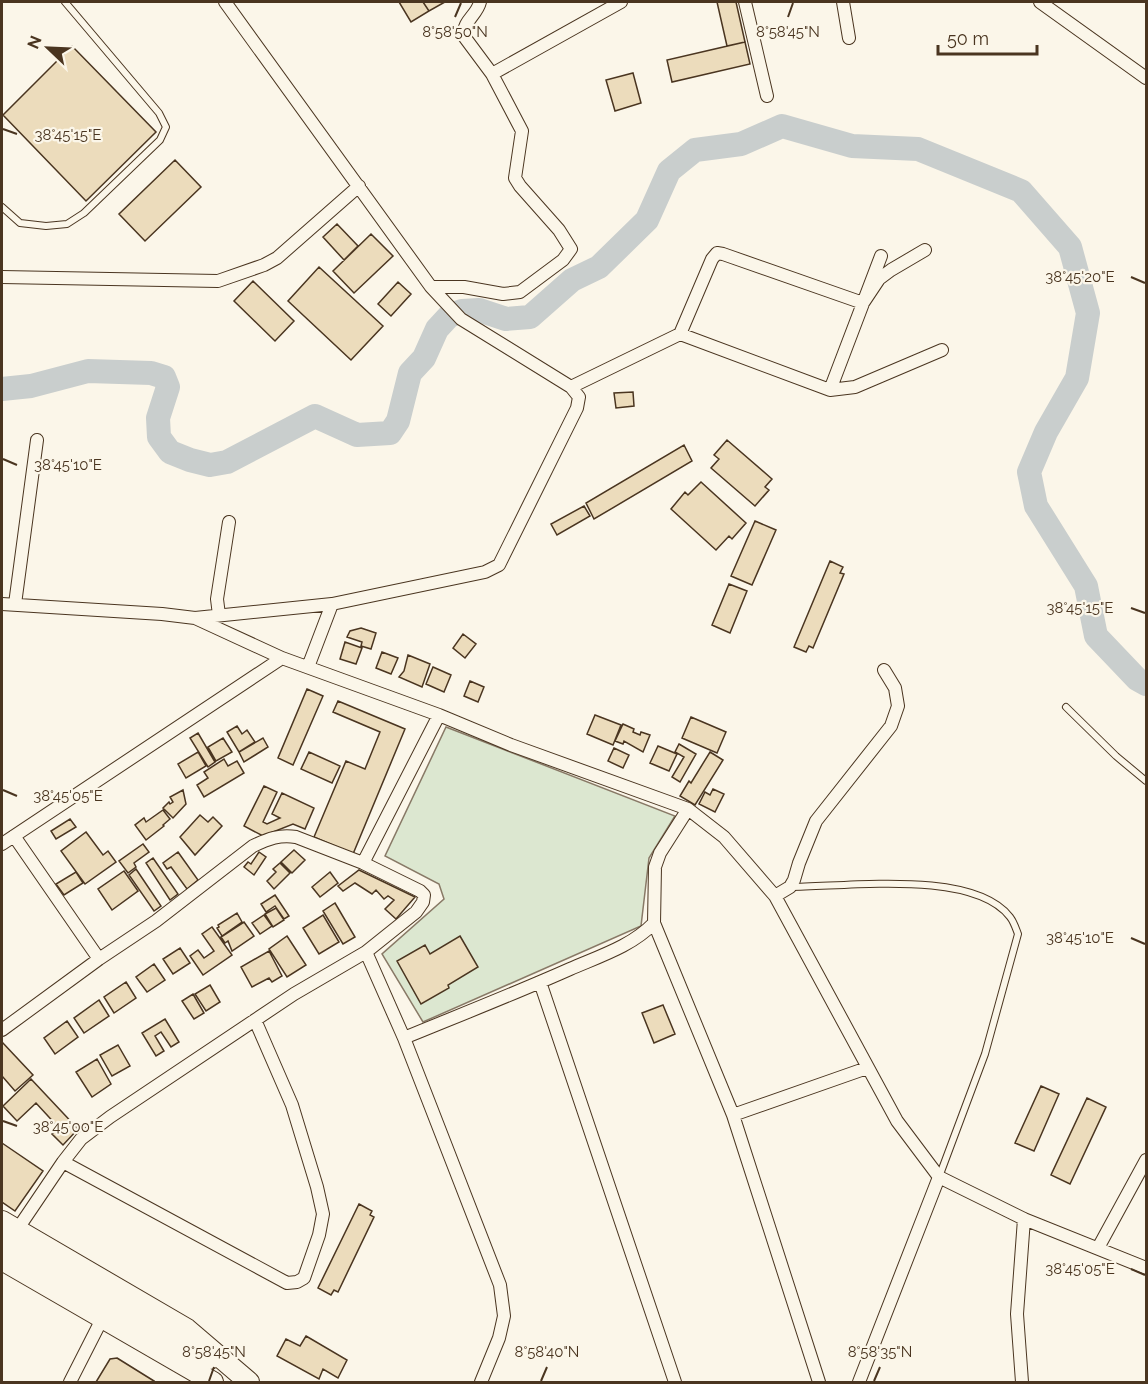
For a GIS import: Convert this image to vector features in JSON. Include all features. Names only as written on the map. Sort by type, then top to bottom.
[{"type":"main road","points":[[7,1231],[170,1338],[244,1378]]},
{"type":"main road","points":[[7,1231],[187,1329],[244,1378]]},
{"type":"main road","points":[[2,1260],[213,1383]]},
{"type":"main road","points":[[170,1338],[219,1383]]},
{"type":"street","points":[[431,287],[464,287],[503,294],[520,292],[563,260],[571,249],[559,230],[515,178],[522,131],[492,74],[463,35],[464,27],[479,8],[480,2]]},
{"type":"street","points":[[492,74],[621,2]]},
{"type":"street","points":[[746,2],[767,96]]},
{"type":"street","points":[[843,2],[849,38]]},
{"type":"street","points":[[1040,2],[1146,78]]},
{"type":"street","points":[[2,604],[195,618],[332,604],[485,572],[499,566],[577,408],[579,397],[572,387],[461,319],[442,300],[231,3]]},
{"type":"street","points":[[2,277],[218,281],[264,265],[277,258],[359,186]]},
{"type":"street","points":[[862,303],[879,279],[925,250]]},
{"type":"street","points":[[572,387],[680,334],[712,259],[717,253],[862,303]]},
{"type":"street","points":[[830,390],[881,256]]},
{"type":"street","points":[[680,334],[830,390],[855,387],[942,350]]},
{"type":"street","points":[[15,604],[37,440]]},
{"type":"street","points":[[219,615],[217,598],[229,522]]},
{"type":"street","points":[[308,667],[332,604]]},
{"type":"street","points":[[195,618],[282,658],[688,809],[724,837],[775,896],[897,1121],[939,1177],[1024,1219],[1146,1268]]},
{"type":"street","points":[[2,844],[282,658]]},
{"type":"street","points":[[775,896],[790,887],[795,880],[798,863],[816,821],[891,726],[898,706],[895,688],[884,670]]},
{"type":"street","points":[[363,863],[439,715]]},
{"type":"street","points":[[688,809],[660,853],[655,867],[654,923],[733,1115],[819,1383]]},
{"type":"street","points":[[2,1030],[99,959],[156,921],[253,846],[268,839],[285,835],[296,837],[363,863],[424,895],[423,902],[416,912],[366,952],[294,994],[110,1117],[81,1139],[7,1231]]},
{"type":"street","points":[[14,836],[99,959]]},
{"type":"street","points":[[404,1038],[620,947],[643,935],[654,923]]},
{"type":"street","points":[[366,952],[404,1038],[500,1285],[504,1316],[499,1338],[481,1383]]},
{"type":"street","points":[[540,982],[675,1383]]},
{"type":"street","points":[[63,1162],[287,1283],[297,1282],[304,1278],[319,1235],[322,1215],[317,1187],[292,1105],[255,1020]]},
{"type":"street","points":[[733,1115],[867,1068]]},
{"type":"street","points":[[1098,1248],[1146,1160]]},
{"type":"street","points":[[859,1383],[939,1177]]},
{"type":"street","points":[[1022,1383],[1017,1314],[1024,1219]]},
{"type":"street","points":[[70,1383],[102,1319]]},
{"type":"lane","points":[[2,207],[20,223],[46,226],[67,224],[84,213],[160,140],[166,128],[159,113],[65,2]]},
{"type":"lane","points":[[1066,707],[1116,756],[1146,781]]},
{"type":"lane","points":[[790,887],[915,883],[969,891],[1002,909],[1012,919],[1018,934],[985,1054],[939,1177]]},
{"type":"green space","points":[[446,727],[675,816],[649,858],[641,926],[423,1022],[382,954],[444,899],[439,884],[385,856]]},
{"type":"building","points":[[399,2],[423,2],[429,11],[411,22]]},
{"type":"building","points":[[423,2],[445,2],[429,11]]},
{"type":"building","points":[[717,2],[736,2],[745,42],[727,46]]},
{"type":"building","points":[[745,42],[750,64],[672,82],[667,60]]},
{"type":"building","points":[[72,46],[156,132],[86,201],[3,115]]},
{"type":"building","points":[[633,73],[641,103],[615,111],[606,80]]},
{"type":"building","points":[[175,160],[201,187],[145,241],[119,214]]},
{"type":"building","points":[[337,224],[358,246],[344,260],[323,237]]},
{"type":"building","points":[[371,234],[393,256],[354,293],[333,271]]},
{"type":"building","points":[[319,267],[383,326],[351,360],[288,301]]},
{"type":"building","points":[[253,281],[294,321],[275,341],[234,301]]},
{"type":"building","points":[[398,282],[411,294],[391,316],[378,304]]},
{"type":"building","points":[[633,392],[634,406],[616,408],[614,393]]},
{"type":"building","points":[[727,440],[772,479],[765,487],[769,490],[755,506],[711,468],[719,459],[714,455]]},
{"type":"building","points":[[684,445],[692,461],[594,519],[586,503]]},
{"type":"building","points":[[701,482],[746,523],[732,539],[729,536],[716,550],[671,509],[685,492],[688,495]]},
{"type":"building","points":[[584,506],[590,516],[557,535],[551,524]]},
{"type":"building","points":[[755,521],[776,530],[752,585],[731,576]]},
{"type":"building","points":[[830,561],[843,567],[840,573],[844,574],[813,648],[809,646],[806,652],[794,647]]},
{"type":"building","points":[[729,584],[747,591],[730,633],[712,625]]},
{"type":"building","points":[[361,628],[376,633],[371,649],[361,646],[362,642],[347,637],[350,631]]},
{"type":"building","points":[[463,634],[476,644],[465,658],[453,648]]},
{"type":"building","points":[[345,642],[362,648],[356,664],[340,659]]},
{"type":"building","points":[[382,652],[398,658],[391,674],[376,668]]},
{"type":"building","points":[[408,655],[430,664],[422,687],[399,677],[404,671]]},
{"type":"building","points":[[433,667],[451,675],[444,692],[426,684]]},
{"type":"building","points":[[470,681],[484,687],[478,702],[464,696]]},
{"type":"building","points":[[307,689],[323,696],[293,765],[278,758]]},
{"type":"building","points":[[338,701],[405,729],[353,854],[314,837],[346,761],[365,769],[380,732],[333,712]]},
{"type":"building","points":[[595,715],[621,725],[613,745],[587,734]]},
{"type":"building","points":[[691,717],[726,732],[717,753],[682,738]]},
{"type":"building","points":[[623,724],[640,735],[641,732],[650,735],[643,752],[624,741],[623,744],[615,741]]},
{"type":"building","points":[[237,726],[242,734],[247,730],[255,742],[239,752],[227,732]]},
{"type":"building","points":[[198,733],[215,762],[208,767],[190,738]]},
{"type":"building","points":[[223,738],[232,752],[216,761],[208,747]]},
{"type":"building","points":[[263,738],[268,747],[244,762],[239,752]]},
{"type":"building","points":[[679,744],[696,754],[680,782],[672,777],[684,757],[675,752]]},
{"type":"building","points":[[658,746],[677,754],[669,771],[650,763]]},
{"type":"building","points":[[614,748],[629,755],[623,768],[608,761]]},
{"type":"building","points":[[198,752],[206,766],[186,778],[178,764]]},
{"type":"building","points":[[309,752],[340,766],[332,783],[301,769]]},
{"type":"building","points":[[710,752],[723,760],[695,805],[680,796]]},
{"type":"building","points":[[224,759],[228,766],[237,761],[244,773],[204,797],[197,785],[208,778],[204,772]]},
{"type":"building","points":[[264,786],[277,792],[263,822],[267,824],[280,818],[272,814],[282,793],[314,808],[305,829],[293,824],[263,836],[244,826]]},
{"type":"building","points":[[713,789],[724,794],[715,812],[699,804],[705,792],[710,795]]},
{"type":"building","points":[[183,790],[186,804],[173,818],[163,808],[169,802],[170,804],[173,802],[170,797]]},
{"type":"building","points":[[163,810],[170,819],[146,840],[135,825],[144,818],[146,822]]},
{"type":"building","points":[[200,815],[208,822],[213,817],[222,826],[195,855],[180,837]]},
{"type":"building","points":[[70,819],[76,827],[56,839],[51,831]]},
{"type":"building","points":[[86,832],[103,855],[108,851],[116,862],[85,884],[61,851]]},
{"type":"building","points":[[143,844],[149,852],[134,863],[136,867],[128,873],[119,861]]},
{"type":"building","points":[[294,850],[305,860],[292,873],[281,862]]},
{"type":"building","points":[[178,852],[198,880],[187,889],[171,867],[167,869],[163,863]]},
{"type":"building","points":[[259,852],[266,857],[254,875],[244,867],[248,862],[251,864]]},
{"type":"building","points":[[153,858],[178,894],[170,900],[146,863]]},
{"type":"building","points":[[280,863],[290,873],[274,889],[267,881],[276,872],[273,869]]},
{"type":"building","points":[[136,869],[161,906],[154,911],[129,875]]},
{"type":"building","points":[[359,870],[415,897],[396,919],[385,909],[394,900],[388,896],[384,899],[376,890],[372,894],[355,883],[343,891],[338,886]]},
{"type":"building","points":[[124,871],[138,891],[112,910],[98,889]]},
{"type":"building","points":[[76,872],[83,883],[64,895],[56,884]]},
{"type":"building","points":[[330,872],[338,883],[320,897],[312,887]]},
{"type":"building","points":[[275,895],[289,916],[284,919],[275,906],[266,912],[261,904]]},
{"type":"building","points":[[335,903],[355,937],[343,944],[323,911]]},
{"type":"building","points":[[276,908],[284,920],[273,927],[265,914]]},
{"type":"building","points":[[237,913],[242,922],[222,936],[217,928],[218,925]]},
{"type":"building","points":[[264,915],[272,926],[260,934],[252,923]]},
{"type":"building","points":[[323,915],[339,942],[319,954],[303,928]]},
{"type":"building","points":[[244,922],[254,936],[232,951],[228,941],[225,943],[221,937]]},
{"type":"building","points":[[212,927],[232,955],[203,975],[190,956],[198,950],[204,958],[214,951],[202,934]]},
{"type":"building","points":[[287,936],[306,965],[287,977],[269,949]]},
{"type":"building","points":[[460,936],[478,967],[448,985],[449,988],[421,1004],[397,961],[425,945],[430,954]]},
{"type":"building","points":[[180,948],[190,963],[173,974],[163,959]]},
{"type":"building","points":[[269,951],[282,976],[272,982],[269,978],[252,987],[241,967]]},
{"type":"building","points":[[154,964],[165,980],[147,992],[136,977]]},
{"type":"building","points":[[126,982],[136,998],[114,1013],[104,997]]},
{"type":"building","points":[[210,985],[220,1002],[206,1011],[195,994]]},
{"type":"building","points":[[193,994],[204,1013],[194,1019],[182,1001]]},
{"type":"building","points":[[99,1000],[109,1016],[84,1033],[74,1018]]},
{"type":"building","points":[[663,1005],[675,1034],[654,1043],[642,1013]]},
{"type":"building","points":[[165,1019],[179,1042],[171,1047],[161,1032],[155,1036],[164,1051],[156,1056],[142,1033]]},
{"type":"building","points":[[67,1021],[78,1037],[55,1054],[44,1038]]},
{"type":"building","points":[[2,1042],[33,1075],[15,1091],[2,1076]]},
{"type":"building","points":[[118,1045],[130,1066],[112,1076],[100,1055]]},
{"type":"building","points":[[97,1059],[111,1084],[92,1097],[76,1072]]},
{"type":"building","points":[[31,1079],[78,1129],[63,1145],[52,1134],[59,1128],[36,1103],[17,1121],[3,1106]]},
{"type":"building","points":[[1041,1086],[1059,1094],[1034,1151],[1015,1143]]},
{"type":"building","points":[[1087,1098],[1106,1107],[1070,1184],[1051,1175]]},
{"type":"building","points":[[2,1143],[43,1171],[15,1211],[2,1202]]},
{"type":"building","points":[[359,1204],[372,1211],[370,1215],[374,1217],[338,1292],[334,1290],[331,1295],[318,1288]]},
{"type":"building","points":[[306,1336],[347,1360],[338,1378],[323,1369],[319,1379],[277,1356],[286,1339],[300,1346]]},
{"type":"building","points":[[117,1358],[154,1381],[96,1382],[110,1359]]},
{"type":"waterway","points":[[2,389],[31,386],[88,371],[151,373],[164,377],[168,387],[158,418],[159,437],[170,452],[210,465],[227,462],[315,416],[357,435],[390,433],[398,421],[410,373],[424,358],[437,329],[449,316],[462,311],[479,310],[506,319],[530,317],[572,280],[599,267],[647,220],[669,171],[695,150],[741,144],[782,126],[852,146],[918,149],[1021,191],[1070,247],[1088,313],[1077,378],[1046,432],[1029,472],[1036,506],[1086,586],[1096,636],[1137,679],[1146,684]]}]
